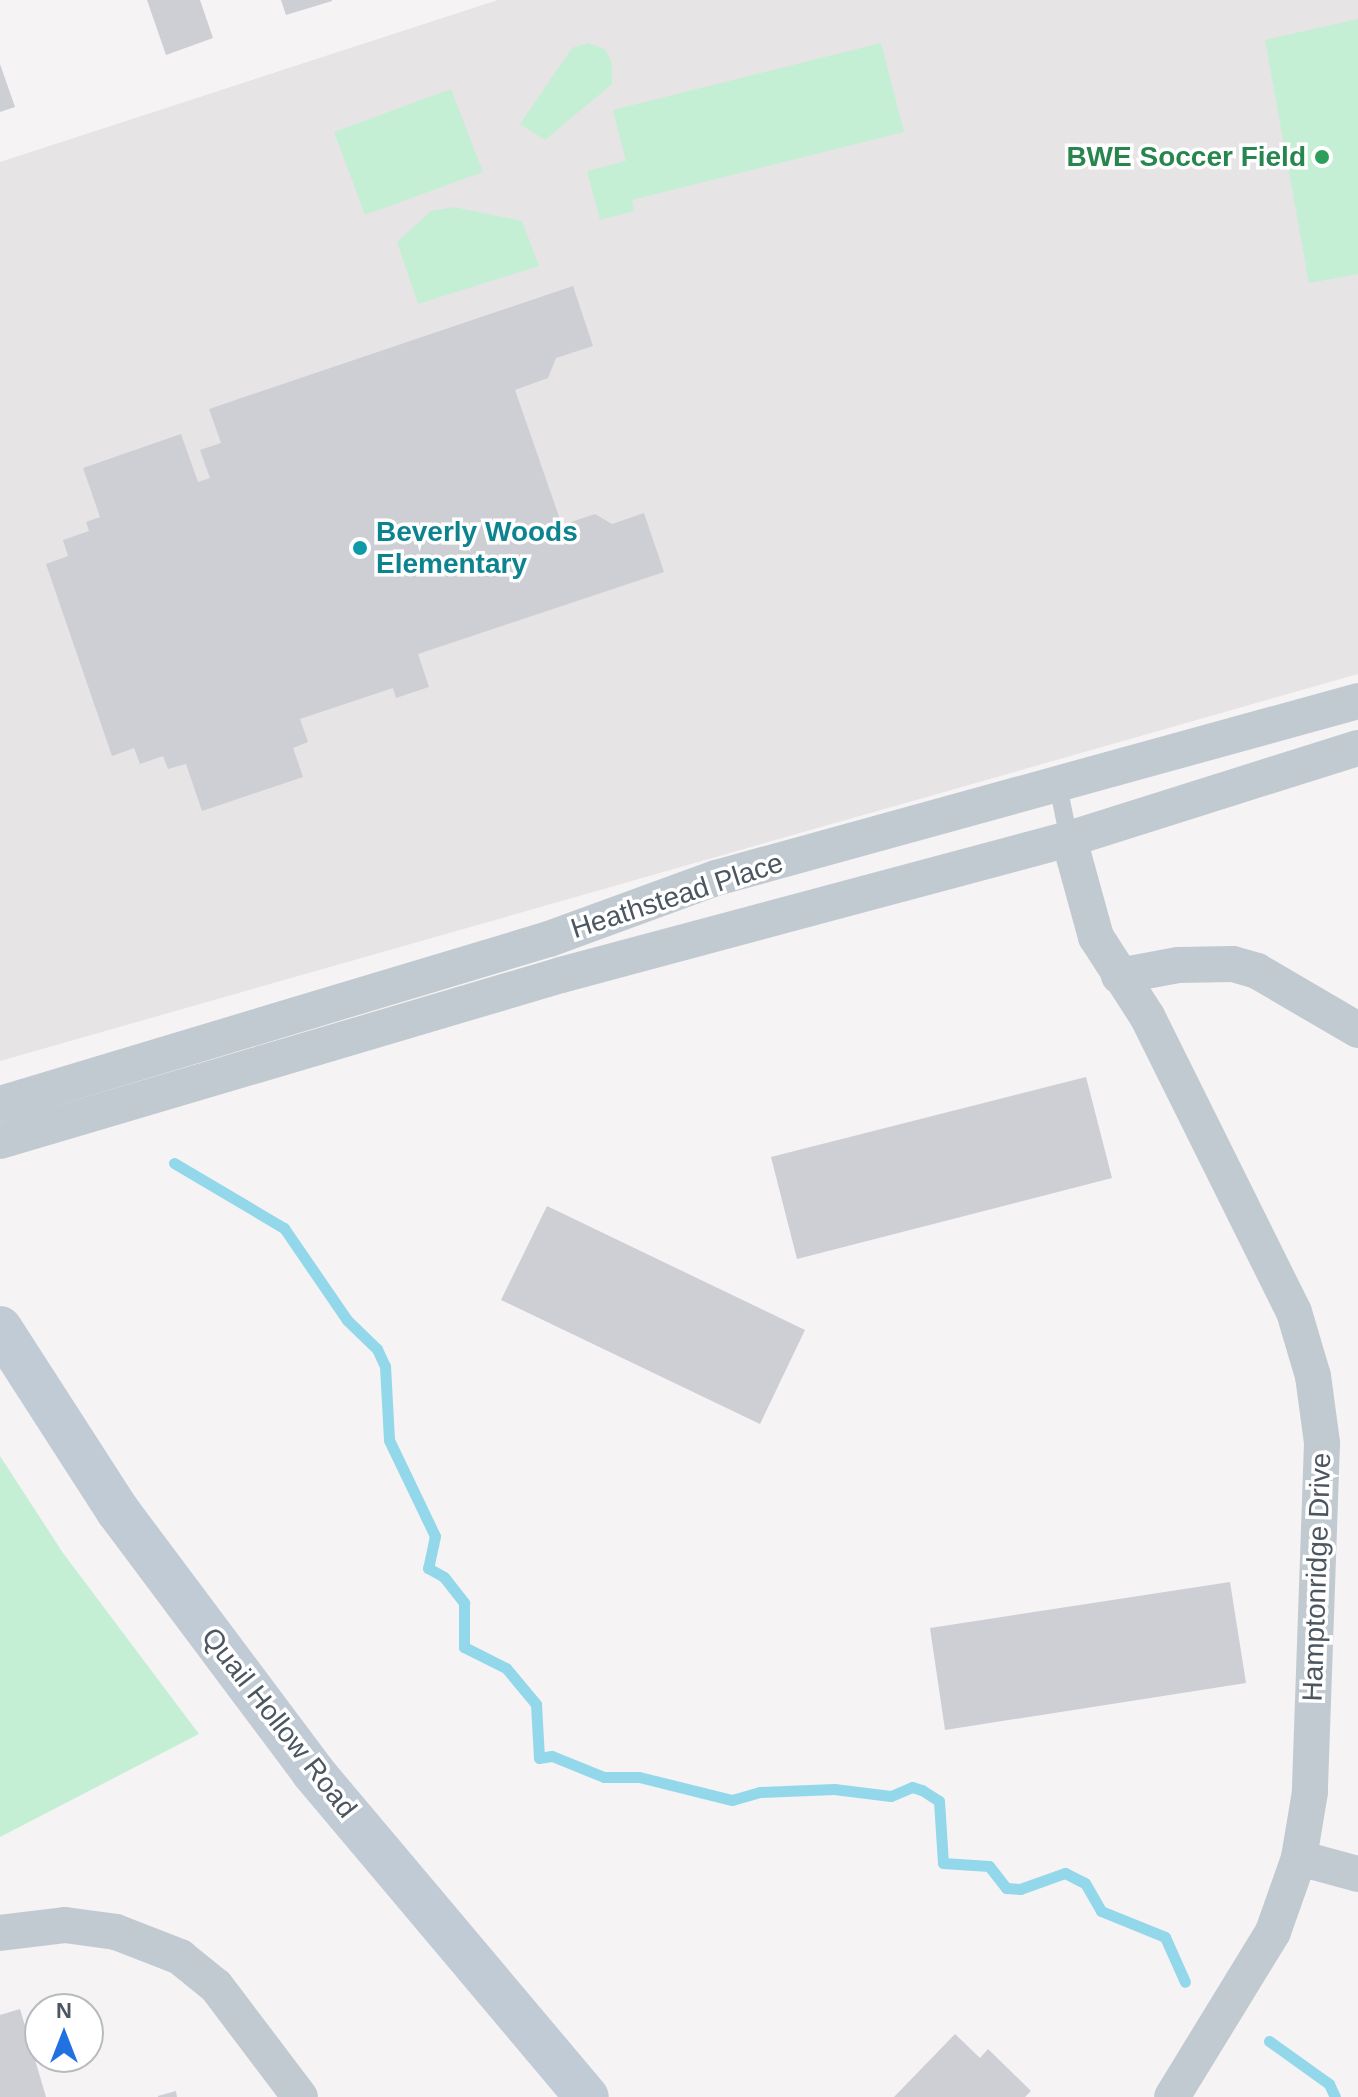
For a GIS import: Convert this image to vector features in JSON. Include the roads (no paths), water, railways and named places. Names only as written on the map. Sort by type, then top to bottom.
[{"type":"main road","name":"Quail Hollow Road","points":[[0,1328],[118,1511],[313,1772],[587,2097]]},
{"type":"street","name":"Heathstead Place","points":[[0,1104],[549,939],[716,878],[1358,701]]},
{"type":"street","name":"Heathstead Place","points":[[0,1141],[561,975],[1069,839],[1358,748]]},
{"type":"street","name":"Hamptonridge Drive","points":[[1069,839],[1096,937],[1147,1016],[1273,1266],[1294,1312],[1313,1376],[1323,1499],[1310,1792],[1299,1858],[1273,1932],[1172,2097]]},
{"type":"street","points":[[1119,976],[1178,965],[1233,964],[1257,971],[1358,1030]]},
{"type":"street","points":[[1299,1858],[1358,1874]]},
{"type":"street","points":[[0,1933],[65,1925],[139,1938],[180,1957],[216,1986],[300,2097]]},
{"type":"lane","points":[[1058,786],[1069,839]]},
{"type":"waterway","points":[[174,1163],[284,1228],[347,1320],[377,1349],[385,1366],[389,1440],[435,1536],[428,1568],[444,1577],[464,1603],[464,1647],[506,1668],[536,1704],[539,1758],[552,1756],[604,1777],[639,1777],[732,1800],[760,1792],[834,1789],[891,1796],[912,1787],[922,1790],[939,1801],[943,1863],[989,1866],[1006,1888],[1020,1889],[1065,1873],[1085,1883],[1101,1911],[1165,1937],[1185,1982]]},
{"type":"waterway","points":[[1269,2041],[1329,2084],[1335,2097]]},
{"type":"place","name":"BWE Soccer Field","points":[[1322,157]]},
{"type":"place","name":"Beverly Woods Elementary","points":[[360,548]]}]
